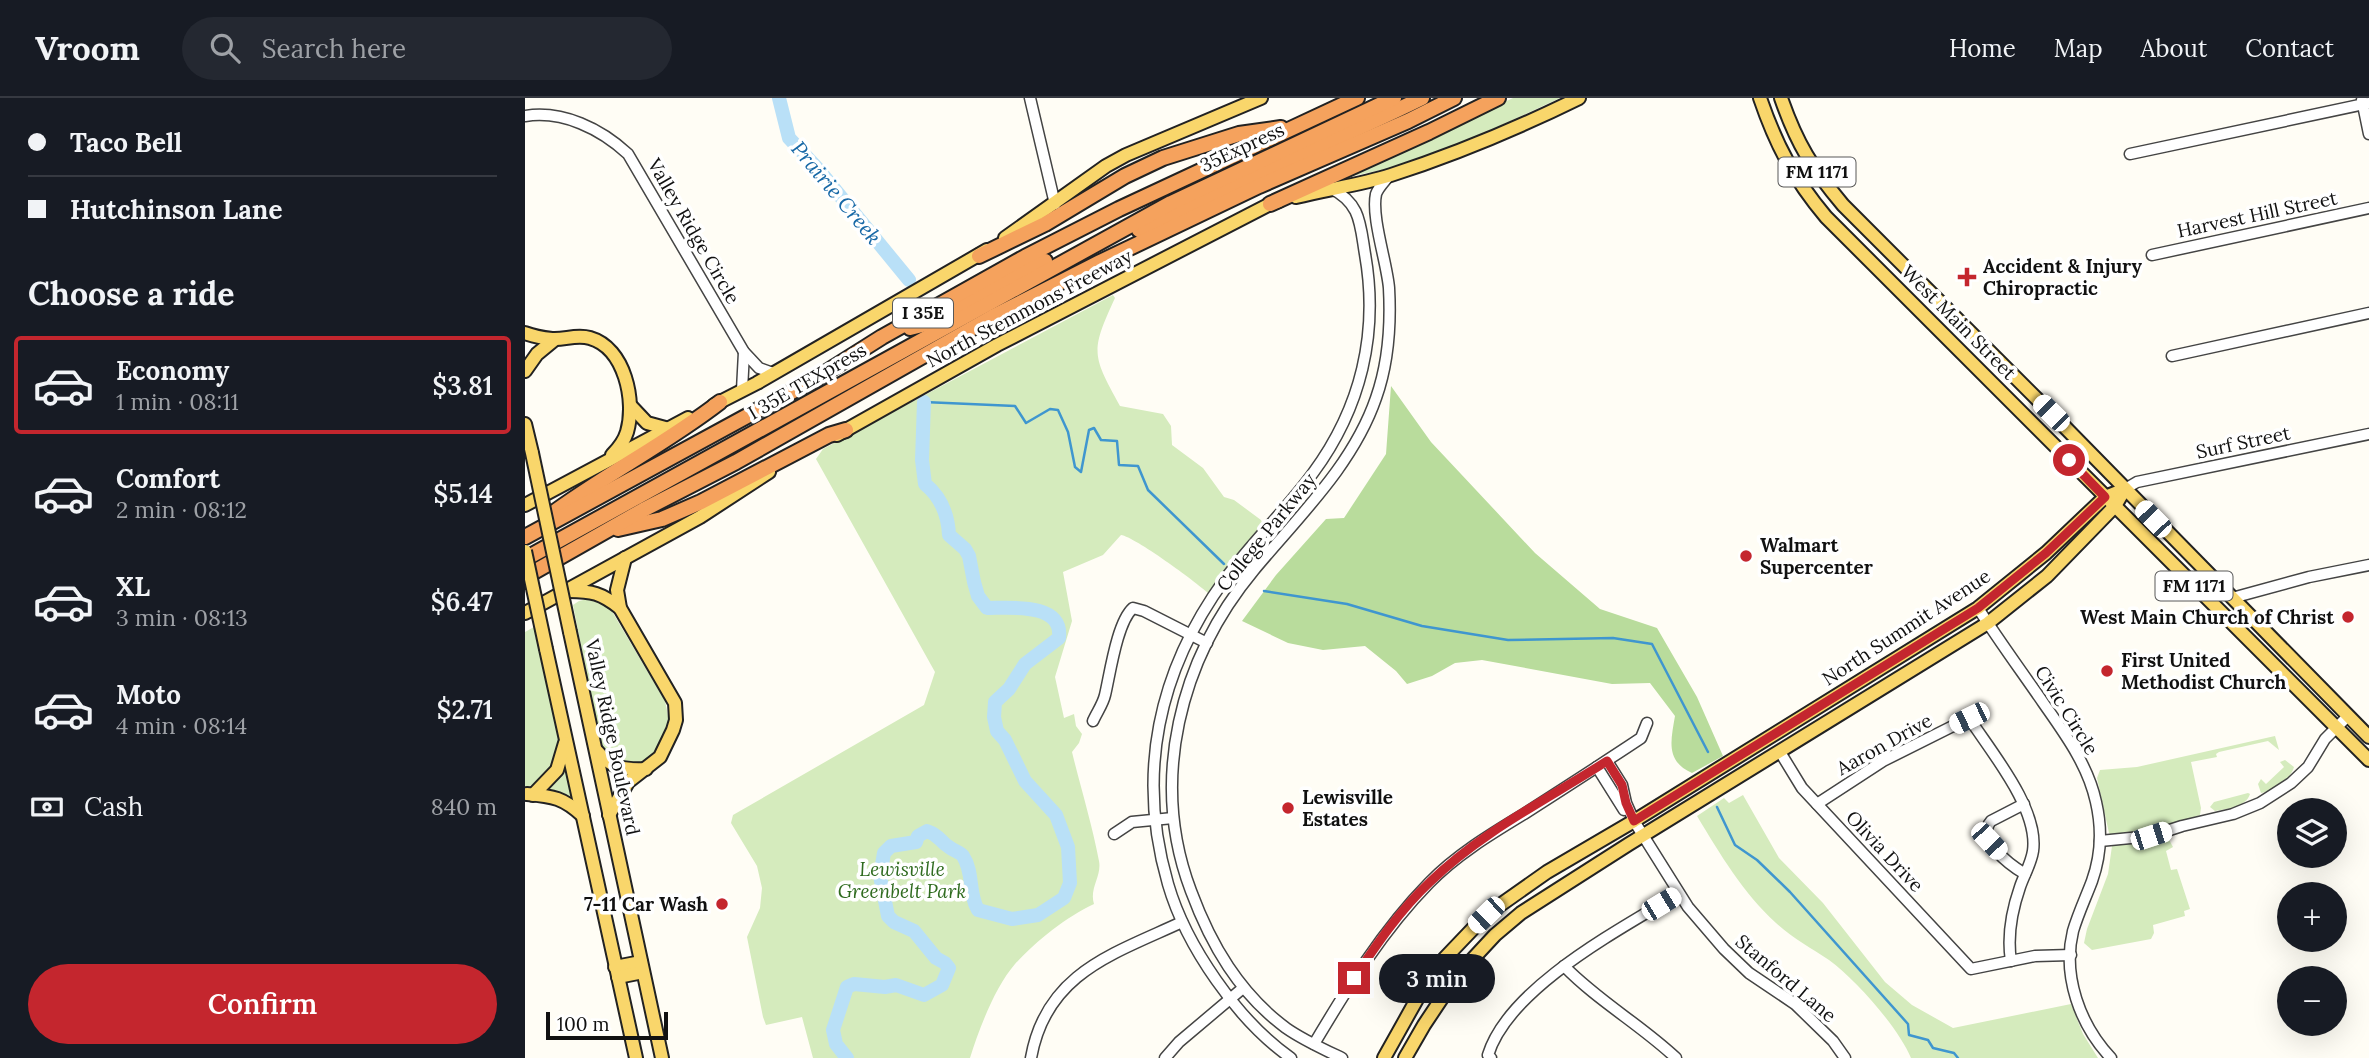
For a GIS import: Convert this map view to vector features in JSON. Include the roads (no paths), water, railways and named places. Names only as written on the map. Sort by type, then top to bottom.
[{"type":"highway","name":"I 35E","points":[[525,536],[805,385],[882,337],[1025,257],[1119,209],[1357,98]]},
{"type":"highway","name":"35Express","points":[[1108,236],[1225,176],[1394,98]]},
{"type":"highway","points":[[1100,262],[1123,239],[1182,208],[1422,98]]},
{"type":"highway","name":"North Stemmons Freeway","points":[[525,577],[603,532],[736,462],[992,317],[1259,186],[1454,98]]},
{"type":"highway","points":[[1270,204],[1498,98]]},
{"type":"highway","points":[[979,256],[1045,224],[1125,176],[1163,158],[1239,134],[1297,126]]},
{"type":"highway","points":[[882,337],[922,325],[1055,256],[1108,236]]},
{"type":"highway","name":"I 35E TEXpress","points":[[525,559],[1108,236]]},
{"type":"highway","points":[[525,536],[573,498],[693,423],[720,402]]},
{"type":"highway","points":[[603,532],[662,519],[728,489],[829,435],[846,430]]},
{"type":"main road","points":[[525,505],[773,373],[979,256],[1106,166],[1261,98]]},
{"type":"main road","name":"North Stemmons Freeway","points":[[525,613],[700,517],[769,472],[997,345],[1270,204],[1330,188],[1388,177],[1493,138],[1579,98]]},
{"type":"main road","name":"West Main Street","points":[[1760,98],[1773,135],[1793,174],[1820,210],[2369,760]]},
{"type":"main road","name":"West Main Street","points":[[1781,98],[1801,149],[1821,179],[1872,234],[2369,737]]},
{"type":"main road","points":[[1857,249],[1872,234]]},
{"type":"main road","points":[[525,333],[554,340]]},
{"type":"main road","points":[[525,371],[537,354],[554,340],[575,335],[591,338],[609,349],[619,364],[630,405],[626,436],[610,458]]},
{"type":"main road","points":[[630,405],[647,423],[669,429]]},
{"type":"main road","name":"Valley Ridge Boulevard","points":[[525,424],[662,1058]]},
{"type":"main road","name":"North Summit Avenue","points":[[1384,1058],[1417,999],[1444,959],[1486,915],[1547,872],[1978,608],[2125,489]]},
{"type":"main road","name":"North Summit Avenue","points":[[1405,1058],[1456,977],[1495,934],[1521,914],[1643,835],[1988,623],[2047,576],[2110,502]]},
{"type":"main road","points":[[525,551],[636,1058]]},
{"type":"main road","points":[[609,815],[628,782],[660,757],[670,740],[676,720],[675,703],[620,608],[617,590],[625,558]]},
{"type":"main road","points":[[566,591],[591,592],[605,596],[620,608]]},
{"type":"main road","points":[[529,794],[557,770],[566,740]]},
{"type":"main road","points":[[1760,742],[1780,752]]},
{"type":"main road","points":[[595,749],[605,761],[614,766],[646,769]]},
{"type":"main road","points":[[529,794],[565,801],[583,817]]},
{"type":"main road","points":[[617,972],[642,967]]},
{"type":"street","points":[[1030,98],[1055,204]]},
{"type":"street","points":[[2130,153],[2364,102],[2369,134]]},
{"type":"street","name":"Valley Ridge Circle","points":[[525,116],[537,114],[577,122],[601,132],[628,154],[744,352],[759,368],[773,373]]},
{"type":"street","name":"College Parkway","points":[[1342,1058],[1288,1029],[1257,1004],[1216,949],[1182,867],[1173,818],[1171,785],[1177,722],[1191,677],[1207,643],[1251,573],[1308,508],[1352,450],[1376,398],[1385,365],[1389,287],[1375,207],[1377,192],[1388,177]]},
{"type":"street","name":"College Parkway","points":[[1291,1058],[1255,1028],[1230,998],[1182,922],[1167,878],[1155,819],[1153,790],[1156,734],[1172,673],[1190,635],[1226,578],[1314,473],[1345,420],[1362,374],[1371,324],[1371,292],[1359,217],[1344,195],[1330,188]]},
{"type":"street","name":"Harvest Hill Street","points":[[2152,254],[2369,208]]},
{"type":"street","points":[[2172,356],[2369,313]]},
{"type":"street","points":[[1367,345],[1386,348]]},
{"type":"street","points":[[742,390],[744,352]]},
{"type":"street","name":"Surf Street","points":[[2125,489],[2137,482],[2369,434]]},
{"type":"street","points":[[1270,524],[1283,535]]},
{"type":"street","points":[[2232,598],[2309,577],[2369,565]]},
{"type":"street","points":[[1093,720],[1105,697],[1115,650],[1128,613],[1133,608],[1207,643]]},
{"type":"street","name":"Civic Circle","points":[[1978,608],[2074,747],[2093,790],[2100,841],[2093,877],[2073,932],[2070,964],[2075,993],[2084,1019],[2098,1045],[2111,1058]]},
{"type":"street","points":[[2100,841],[2151,836],[2233,814],[2260,803],[2291,783],[2308,767],[2325,740],[2348,716]]},
{"type":"street","name":"Aaron Drive","points":[[1817,804],[1883,761],[1969,718],[2024,804]]},
{"type":"street","points":[[1314,1044],[1374,947],[1430,882],[1499,829],[1641,738],[1647,723]]},
{"type":"street","name":"Olivia Drive","points":[[1780,752],[1796,780],[1817,804],[1971,969],[2011,961]]},
{"type":"street","name":"Stanford Lane","points":[[1607,761],[1622,785],[1634,821],[1678,894],[1724,949],[1749,973],[1795,1004],[1833,1041],[1845,1058]]},
{"type":"street","name":"Stanford Lane","points":[[1597,767],[1634,821]]},
{"type":"street","points":[[2025,874],[1989,841],[1986,832],[1991,821],[2024,804],[2032,825],[2034,841],[2031,860],[2011,922],[2011,961],[2046,954],[2071,955]]},
{"type":"street","points":[[1114,834],[1132,822],[1173,818]]},
{"type":"street","points":[[1490,1056],[1501,1028],[1532,992],[1564,966],[1678,894]]},
{"type":"street","points":[[1031,1058],[1040,1025],[1055,998],[1069,982],[1101,959],[1182,922]]},
{"type":"street","points":[[1564,966],[1581,984],[1635,1023],[1676,1058]]},
{"type":"street","points":[[1165,1058],[1179,1042],[1243,988]]},
{"type":"waterway","name":"Prairie Creek","points":[[779,98],[789,138],[818,169],[909,280]]},
{"type":"waterway","points":[[924,402],[1015,406],[1026,423],[1050,409],[1058,410],[1068,432],[1075,467],[1081,472],[1089,430],[1094,428],[1101,440],[1117,441],[1119,465],[1138,466],[1148,490],[1224,564]]},
{"type":"waterway","name":"Prairie Creek","points":[[847,1058],[836,1044],[833,1030],[847,987],[854,984],[885,987],[896,985],[924,995],[942,985],[949,968],[936,958],[914,931],[894,922],[888,916],[880,876],[884,853],[891,846],[916,842],[918,836],[927,831],[935,835],[963,856],[969,869],[978,910],[1012,919],[1038,915],[1064,898],[1070,883],[1068,847],[1056,815],[1025,781],[1005,740],[997,731],[994,717],[995,702],[1009,689],[1025,664],[1059,638],[1058,626],[1053,618],[1033,610],[987,608],[978,596],[969,556],[949,535],[943,506],[925,484],[922,460],[924,402]]},
{"type":"waterway","points":[[1264,591],[1347,604],[1422,626],[1508,640],[1613,638],[1652,644],[1708,752]]},
{"type":"waterway","points":[[1717,807],[1735,845],[1757,860],[1790,892],[1908,1024],[1909,1035],[1928,1040],[1933,1048],[1954,1053],[1958,1058]]},
{"type":"place","name":"Accident & Injury Chiropractic","points":[[1967,277]]},
{"type":"place","name":"Walmart Supercenter","points":[[1746,556]]},
{"type":"place","name":"West Main Church of Christ","points":[[2348,617]]},
{"type":"place","name":"First United Methodist Church","points":[[2107,671]]},
{"type":"place","name":"Lewisville Estates","points":[[1288,808]]},
{"type":"place","name":"7-11 Car Wash","points":[[722,904]]},
{"type":"park label","name":"Lewisville Greenbelt Park","points":[[902,880]]}]
